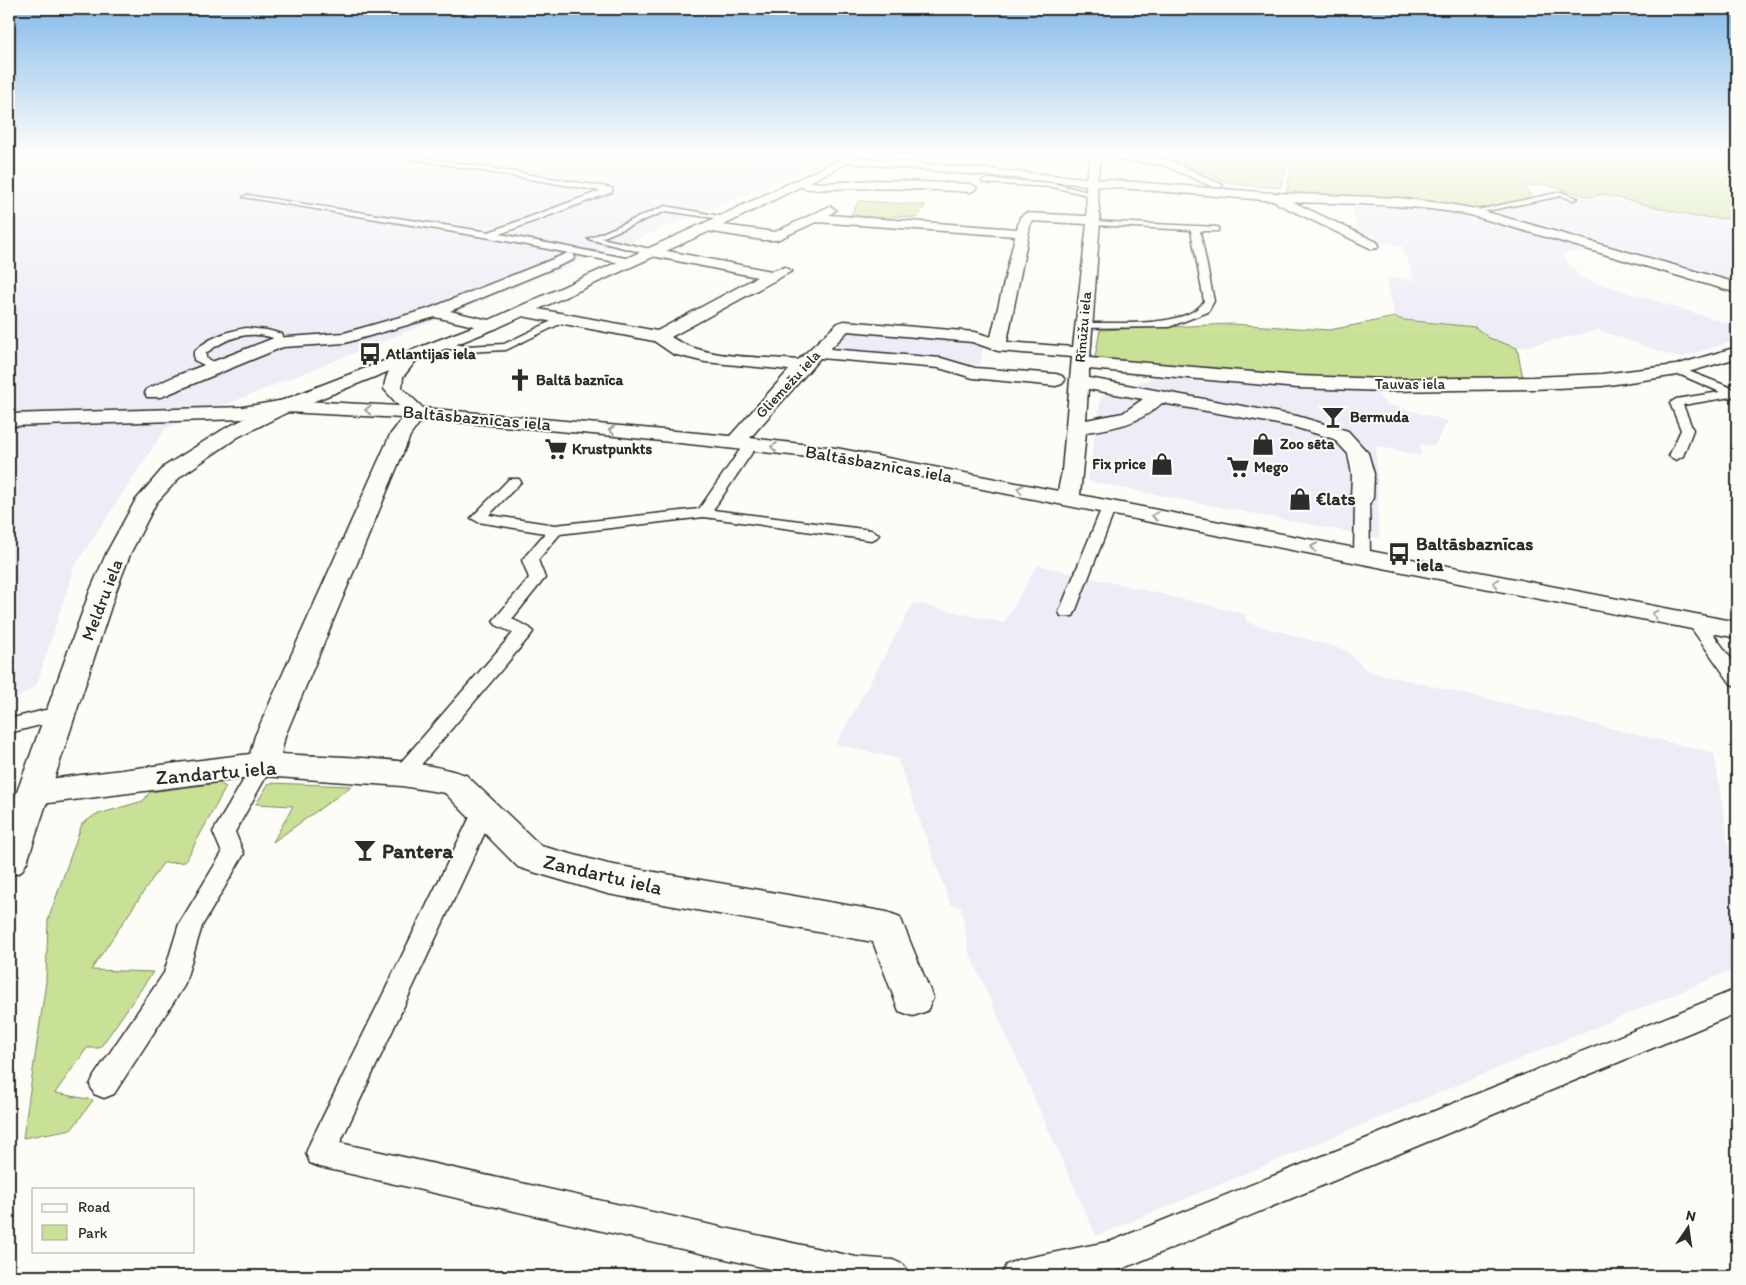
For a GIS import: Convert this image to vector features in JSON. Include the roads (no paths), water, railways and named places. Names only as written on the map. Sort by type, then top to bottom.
[{"type":"street","points":[[285,406],[491,325],[734,215]]},
{"type":"street","points":[[708,227],[777,236],[820,215]]},
{"type":"street","points":[[990,231],[996,215]]},
{"type":"street","name":"Rīnūžu iela","points":[[1068,499],[1077,427],[1080,358],[1093,215]]},
{"type":"street","points":[[1312,215],[1372,245]]},
{"type":"street","points":[[1482,215],[1737,288]]},
{"type":"street","points":[[1011,216],[1093,222]]},
{"type":"street","points":[[998,346],[1026,217]]},
{"type":"street","points":[[814,218],[1022,233]]},
{"type":"street","points":[[652,252],[744,269],[778,273],[659,336]]},
{"type":"street","points":[[154,394],[280,342],[345,338],[434,312],[568,257]]},
{"type":"street","points":[[719,283],[744,269]]},
{"type":"street","points":[[522,311],[659,336],[679,350],[705,357],[802,366]]},
{"type":"street","points":[[434,312],[491,325]]},
{"type":"street","points":[[629,332],[653,318]]},
{"type":"street","name":"Tauvas iela","points":[[844,326],[975,337],[998,346],[1080,358],[1298,382],[1385,385],[1602,380],[1678,370],[1737,352]]},
{"type":"street","name":"Gliemežu iela","points":[[743,444],[802,366],[844,326]]},
{"type":"street","points":[[817,353],[942,364],[973,373],[1056,380]]},
{"type":"street","points":[[263,764],[270,736],[396,444],[417,413],[393,389],[394,376],[408,358]]},
{"type":"street","points":[[1079,382],[1297,422],[1341,435],[1358,453],[1363,474],[1362,498]]},
{"type":"street","points":[[1297,422],[1298,382]]},
{"type":"street","points":[[1077,427],[1129,419],[1145,409],[1158,396]]},
{"type":"street","name":"Baltāsbaznīcas iela","points":[[9,420],[243,413],[285,406],[417,413],[743,444],[845,456],[1737,630]]},
{"type":"street","name":"Meldru iela","points":[[9,862],[103,591],[146,501],[174,471],[231,433],[285,406]]},
{"type":"street","name":"Zandartu iela","points":[[33,793],[263,764],[402,774],[455,783],[530,857],[608,879],[887,928],[913,998]]},
{"type":"lane","points":[[362,215],[490,235],[631,262]]},
{"type":"lane","points":[[490,235],[543,215]]},
{"type":"lane","points":[[649,215],[592,239],[652,252]]},
{"type":"lane","points":[[708,215],[727,218]]},
{"type":"lane","points":[[1093,222],[1215,229]]},
{"type":"lane","points":[[1083,326],[1169,324],[1204,310],[1209,300],[1195,228]]},
{"type":"lane","points":[[443,345],[466,349],[506,347],[562,319]]},
{"type":"lane","points":[[216,367],[200,360],[200,352],[232,333],[249,330],[265,331],[278,336],[280,342]]},
{"type":"lane","points":[[1678,370],[1736,394]]},
{"type":"lane","points":[[1676,456],[1687,430],[1676,403],[1736,394]]},
{"type":"lane","points":[[704,513],[743,444]]},
{"type":"lane","points":[[514,482],[478,518],[555,530],[704,513],[871,536]]},
{"type":"lane","points":[[1362,498],[1362,556]]},
{"type":"lane","points":[[1066,612],[1109,507]]},
{"type":"lane","points":[[402,774],[524,632],[502,621],[537,578],[530,560],[555,530]]},
{"type":"lane","points":[[1696,622],[1737,680]]},
{"type":"lane","points":[[9,726],[61,713]]},
{"type":"lane","points":[[104,1085],[175,978],[191,924],[233,854],[224,832],[263,764]]},
{"type":"lane","points":[[484,811],[320,1153],[856,1275],[893,1276]]},
{"type":"lane","points":[[1018,1276],[1112,1257],[1737,1001]]},
{"type":"place","name":"Atlantijas iela","points":[[370,354]]},
{"type":"place","name":"Baltā baznīca","points":[[520,380]]},
{"type":"place","name":"Bermuda","points":[[1333,417]]},
{"type":"place","name":"Zoo sēta","points":[[1263,444]]},
{"type":"place","name":"Krustpunkts","points":[[556,449]]},
{"type":"place","name":"Fix price","points":[[1162,464]]},
{"type":"place","name":"Mego","points":[[1238,467]]},
{"type":"place","name":"€lats","points":[[1300,499]]},
{"type":"place","name":"Baltāsbaznīcas iela","points":[[1399,554]]},
{"type":"place","name":"Pantera","points":[[365,850]]}]
